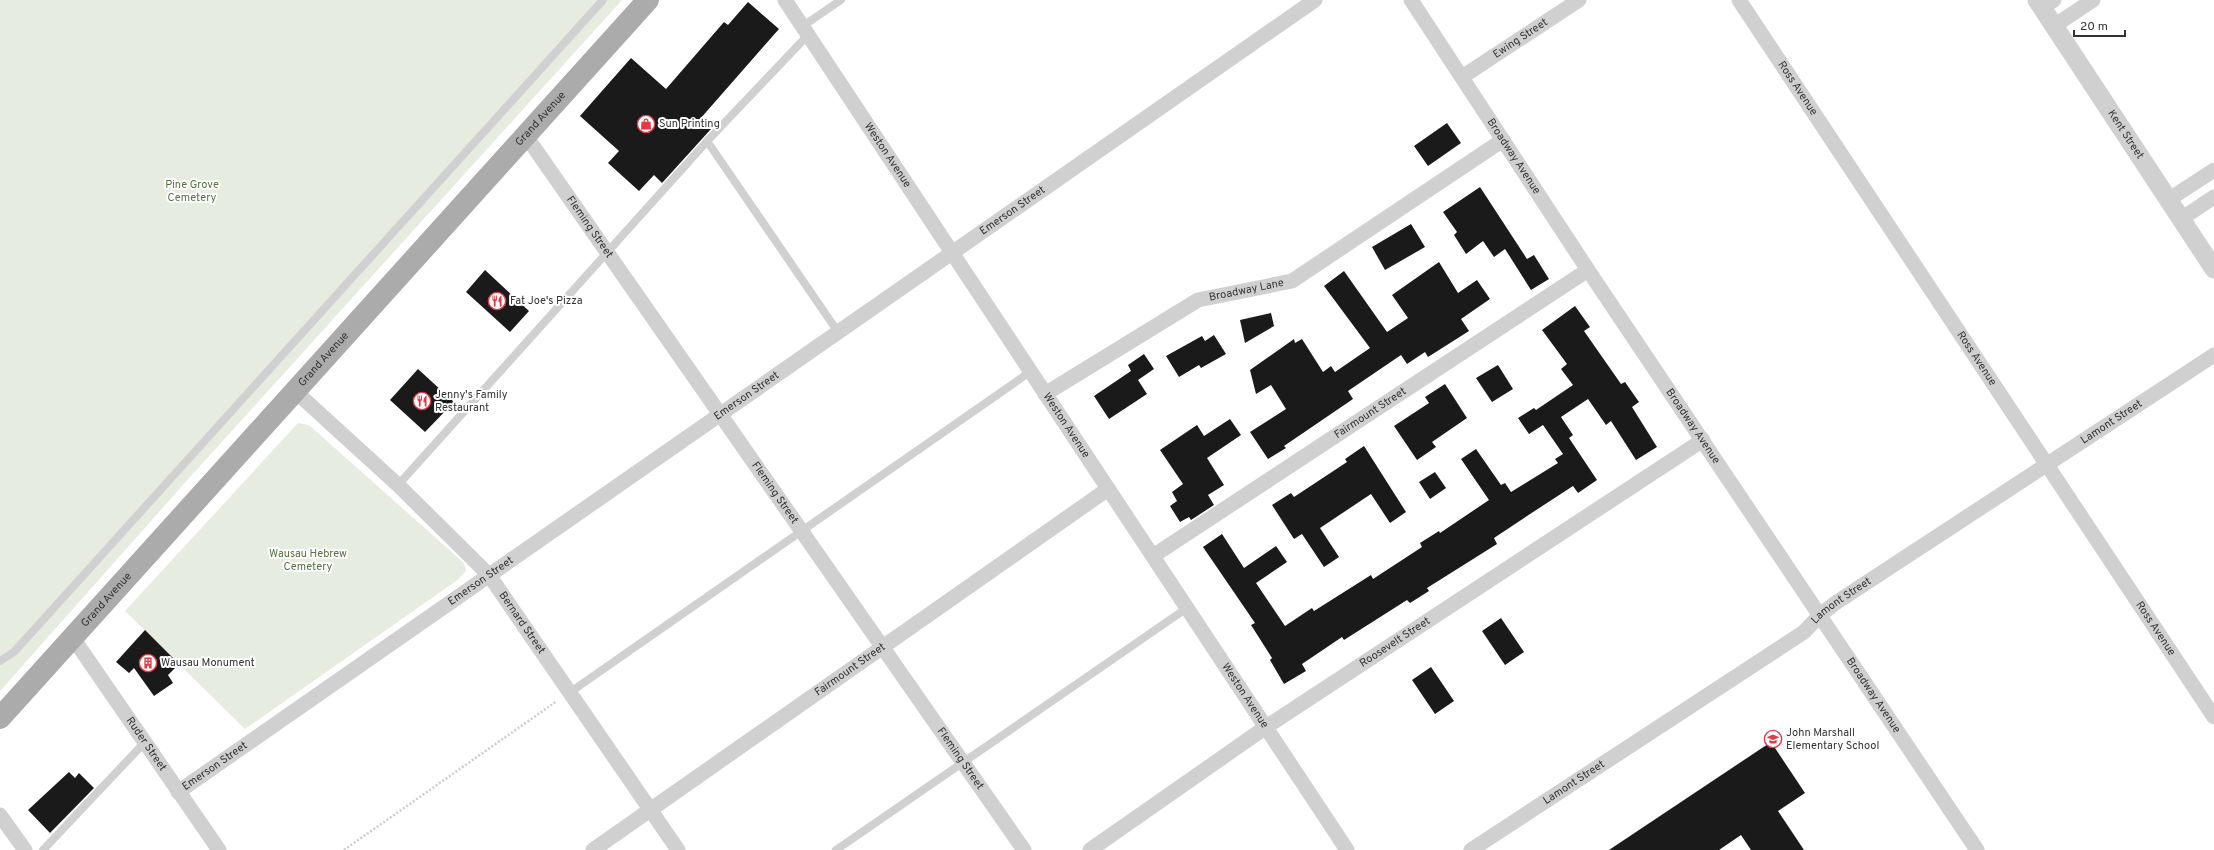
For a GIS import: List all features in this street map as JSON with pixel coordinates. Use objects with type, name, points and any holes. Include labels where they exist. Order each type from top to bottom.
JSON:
[{"type":"main road","name":"Grand Avenue","points":[[0,718],[74,638],[648,0]]},
{"type":"street","name":"Weston Avenue","points":[[786,0],[1030,372],[1266,727],[1343,848]]},
{"type":"street","name":"Emerson Street","points":[[178,792],[951,252],[1316,0]]},
{"type":"street","name":"Broadway Avenue","points":[[1411,0],[1588,270],[1977,850]]},
{"type":"street","name":"Ewing Street","points":[[1462,77],[1579,0]]},
{"type":"street","name":"Ross Avenue","points":[[1739,0],[2214,716]]},
{"type":"street","points":[[2054,26],[2093,0]]},
{"type":"street","name":"Kent Street","points":[[2044,3],[2054,26],[2214,269]]},
{"type":"street","name":"Fleming Street","points":[[526,136],[1024,850]]},
{"type":"street","name":"Broadway Lane","points":[[1045,394],[1198,300],[1292,281],[1503,140]]},
{"type":"street","points":[[2168,200],[2214,170]]},
{"type":"street","points":[[2181,219],[2214,197]]},
{"type":"street","name":"Fairmount Street","points":[[1153,556],[1588,270]]},
{"type":"street","name":"Lamont Street","points":[[1471,850],[1804,632],[1820,614],[2214,355]]},
{"type":"street","name":"Bernard Street","points":[[296,392],[398,485],[488,575],[678,850]]},
{"type":"street","name":"Roosevelt Street","points":[[1090,850],[1266,727],[1703,440]]},
{"type":"street","name":"Fairmount Street","points":[[593,850],[1108,489]]},
{"type":"street","name":"Ruder Street","points":[[74,638],[219,850]]},
{"type":"street","points":[[0,815],[24,850]]},
{"type":"lane","points":[[0,661],[14,652],[603,0]]},
{"type":"lane","points":[[398,485],[806,31],[841,0]]},
{"type":"lane","points":[[707,141],[838,332]]},
{"type":"lane","points":[[569,693],[1030,372]]},
{"type":"lane","points":[[836,850],[1187,608]]},
{"type":"lane","points":[[43,850],[144,742]]},
{"type":"path","points":[[344,850],[569,693]]},
{"type":"green space","name":"Pine Grove Cemetery","points":[[0,0],[622,0],[191,476],[0,691]]},
{"type":"green space","name":"Wausau Hebrew Cemetery","points":[[298,423],[309,425],[464,563],[466,571],[456,581],[245,729],[125,611]]},
{"type":"building","name":"Sun Printing","points":[[748,2],[779,29],[700,119],[711,129],[662,183],[654,175],[639,191],[608,163],[619,151],[580,116],[631,58],[666,89],[724,22],[728,25]]},
{"type":"building","points":[[1447,123],[1461,143],[1428,166],[1414,146]]},
{"type":"building","points":[[1480,187],[1527,259],[1534,255],[1549,279],[1531,290],[1505,249],[1494,257],[1483,241],[1466,254],[1454,235],[1457,232],[1443,212]]},
{"type":"building","points":[[1411,224],[1425,247],[1385,270],[1372,247]]},
{"type":"building","points":[[1439,262],[1458,293],[1477,280],[1490,299],[1461,319],[1469,331],[1428,357],[1425,352],[1407,364],[1401,355],[1348,391],[1353,399],[1284,446],[1286,448],[1268,459],[1250,432],[1286,409],[1271,385],[1256,394],[1250,370],[1294,339],[1295,343],[1302,339],[1323,372],[1331,366],[1335,372],[1370,348],[1324,286],[1344,271],[1387,332],[1408,318],[1392,295]]},
{"type":"building","name":"Fat Joe's Pizza","points":[[485,270],[529,311],[510,332],[466,292]]},
{"type":"building","points":[[1575,306],[1590,327],[1584,331],[1621,384],[1625,382],[1639,402],[1632,407],[1657,447],[1636,460],[1611,421],[1606,425],[1588,399],[1561,417],[1573,435],[1569,438],[1597,480],[1578,493],[1573,486],[1494,538],[1497,544],[1427,588],[1429,591],[1410,603],[1407,600],[1344,640],[1342,637],[1302,664],[1306,671],[1284,684],[1270,660],[1272,658],[1251,625],[1255,623],[1203,547],[1222,534],[1244,568],[1276,546],[1287,562],[1256,583],[1285,626],[1312,608],[1314,611],[1371,575],[1373,579],[1422,547],[1420,543],[1439,531],[1440,533],[1489,500],[1461,459],[1476,449],[1501,485],[1505,483],[1511,492],[1558,463],[1555,459],[1563,454],[1543,425],[1529,434],[1518,418],[1534,408],[1536,410],[1573,385],[1561,369],[1567,364],[1542,330]]},
{"type":"building","points":[[1271,313],[1274,326],[1245,343],[1240,320]]},
{"type":"building","points":[[1214,335],[1226,354],[1201,368],[1199,365],[1179,377],[1166,356],[1202,336],[1205,341]]},
{"type":"building","points":[[1144,354],[1154,369],[1138,380],[1147,394],[1109,419],[1094,396],[1131,371],[1128,365]]},
{"type":"building","points":[[1498,365],[1513,389],[1492,402],[1476,378]]},
{"type":"building","name":"Jenny's Family Restaurant","points":[[418,369],[454,402],[425,432],[390,400]]},
{"type":"building","points":[[1445,384],[1467,418],[1432,442],[1436,447],[1417,460],[1394,426],[1429,403],[1425,397]]},
{"type":"building","points":[[1230,419],[1241,435],[1207,458],[1224,485],[1208,495],[1214,505],[1191,520],[1189,517],[1180,522],[1170,506],[1177,501],[1172,492],[1183,484],[1160,450],[1197,425],[1204,436]]},
{"type":"building","points":[[1364,446],[1406,512],[1390,523],[1371,494],[1320,528],[1339,557],[1324,567],[1302,534],[1294,539],[1272,505],[1291,493],[1294,497],[1347,462],[1345,459]]},
{"type":"building","points":[[1435,472],[1446,488],[1430,499],[1419,482]]},
{"type":"building","points":[[1501,618],[1524,652],[1505,665],[1482,631]]},
{"type":"building","name":"Wausau Monument","points":[[145,630],[179,664],[168,675],[173,683],[154,696],[134,668],[129,673],[116,662]]},
{"type":"building","points":[[1431,667],[1454,701],[1435,714],[1412,680]]},
{"type":"building","points":[[1771,742],[1805,793],[1778,811],[1804,850],[1751,850],[1741,835],[1719,850],[1609,850]]},
{"type":"building","points":[[69,772],[75,778],[79,773],[94,788],[50,833],[28,810]]},
{"type":"place","name":"Sun Printing","points":[[646,124]]},
{"type":"place","name":"Fat Joe's Pizza","points":[[497,301]]},
{"type":"place","name":"Jenny's Family Restaurant","points":[[422,401]]},
{"type":"place","name":"Wausau Monument","points":[[148,663]]},
{"type":"place","name":"John Marshall Elementary School","points":[[1773,739]]}]
